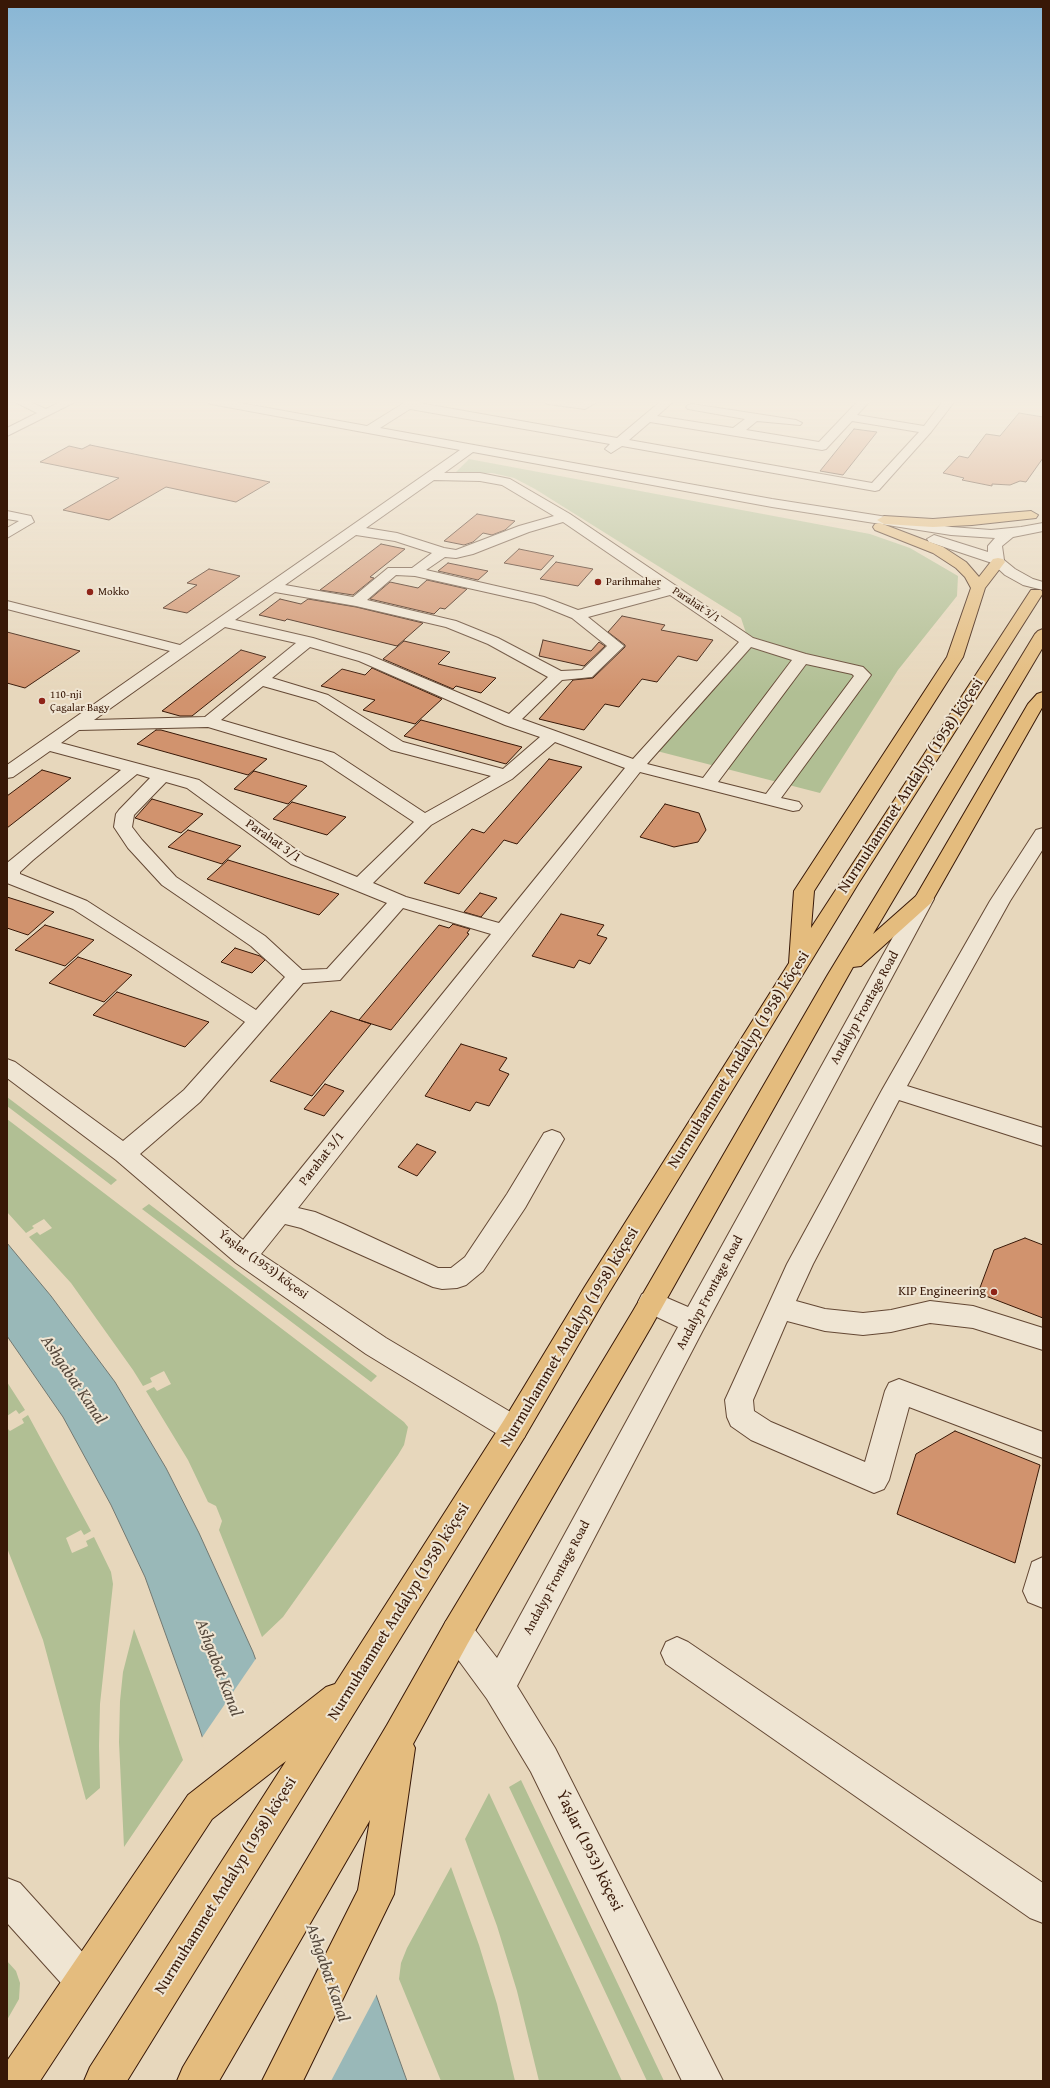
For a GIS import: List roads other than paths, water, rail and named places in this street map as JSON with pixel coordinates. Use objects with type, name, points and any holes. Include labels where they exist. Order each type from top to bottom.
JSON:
[{"type":"main road","points":[[1020,531],[1031,514],[1043,504]]},
{"type":"main road","points":[[882,524],[949,522],[1031,514]]},
{"type":"main road","points":[[882,524],[944,554],[961,565],[971,575],[978,588]]},
{"type":"main road","points":[[798,965],[804,891],[955,657],[978,588],[998,561]]},
{"type":"main road","name":"Nurmuhammet Andalyp (1958) köçesi","points":[[104,2081],[224,1888],[352,1689],[514,1429],[593,1296],[848,884],[1040,590]]},
{"type":"main road","points":[[197,2081],[399,1737],[457,1632],[651,1302],[837,976],[1043,634]]},
{"type":"main road","points":[[837,976],[924,899],[1036,704],[1043,697]]},
{"type":"main road","points":[[17,2081],[83,1980],[200,1807],[352,1689]]},
{"type":"main road","points":[[282,2081],[376,1894],[399,1737]]},
{"type":"street","points":[[7,773],[399,498]]},
{"type":"street","name":"Parahat 3/1","points":[[245,1256],[636,766],[748,641],[565,517],[534,498]]},
{"type":"street","points":[[747,498],[882,524],[951,531],[991,534],[1043,527]]},
{"type":"street","points":[[7,515],[26,519],[27,522],[7,534]]},
{"type":"street","points":[[353,530],[396,537],[442,552],[456,554],[565,517]]},
{"type":"street","points":[[882,524],[956,545],[998,561]]},
{"type":"street","points":[[1020,531],[1000,540],[995,546],[994,554],[998,561],[1010,572],[1040,590]]},
{"type":"street","points":[[415,572],[442,552]]},
{"type":"street","points":[[272,587],[356,602],[451,624],[493,641],[558,676],[586,674],[616,646],[577,615],[539,600],[415,572],[393,572],[356,602]]},
{"type":"street","points":[[577,615],[672,590]]},
{"type":"street","points":[[7,605],[183,650]]},
{"type":"street","points":[[222,622],[308,641],[364,658],[551,737],[636,766],[793,806]]},
{"type":"street","points":[[209,722],[308,641]]},
{"type":"street","points":[[748,641],[802,658],[856,670],[863,675],[770,800]]},
{"type":"street","points":[[707,785],[802,658]]},
{"type":"street","points":[[511,721],[558,676]]},
{"type":"street","points":[[260,680],[322,698],[398,746],[506,775]]},
{"type":"street","points":[[76,725],[209,722],[328,757],[425,821]]},
{"type":"street","points":[[360,885],[425,821],[506,775],[551,737]]},
{"type":"street","name":"Parahat 3/1","points":[[48,745],[193,784],[298,860],[399,901],[503,931]]},
{"type":"street","points":[[134,768],[10,870],[10,877],[80,906],[141,943],[258,1021]]},
{"type":"street","points":[[162,776],[125,814],[123,827],[135,844],[169,881],[258,941],[297,978]]},
{"type":"street","points":[[1043,834],[1000,901],[893,1090],[800,1264],[742,1390],[739,1400],[741,1417],[761,1431],[874,1480],[899,1391],[1043,1446]]},
{"type":"street","name":"Andalyp Frontage Road","points":[[499,1687],[694,1322],[924,899]]},
{"type":"street","points":[[124,1154],[192,1096],[297,978],[333,975],[399,901]]},
{"type":"street","name":"Ýaşlar (1953) köçesi","points":[[7,1067],[124,1154],[245,1256],[376,1346],[514,1429]]},
{"type":"street","points":[[893,1090],[1043,1137]]},
{"type":"street","points":[[279,1213],[306,1219],[433,1277],[442,1279],[457,1278],[478,1257],[516,1201],[552,1139]]},
{"type":"street","points":[[651,1302],[694,1322]]},
{"type":"street","points":[[781,1308],[825,1320],[863,1324],[891,1321],[930,1312],[973,1317],[1043,1339]]},
{"type":"street","points":[[1043,1572],[1039,1591],[1043,1593]]},
{"type":"street","name":"Ýaşlar (1953) köçesi","points":[[457,1632],[499,1687],[543,1760],[703,2081]]},
{"type":"street","points":[[677,1653],[1043,1905]]},
{"type":"street","points":[[7,1896],[83,1980]]},
{"type":"water","name":"Ashgabat Kanal","points":[[7,1243],[51,1296],[115,1382],[166,1468],[199,1533],[253,1652],[407,2081],[315,2081],[199,1727],[145,1577],[111,1505],[63,1417],[7,1336]]},
{"type":"place","name":"Parihmaher","points":[[598,582]]},
{"type":"place","name":"Mokko","points":[[90,592]]},
{"type":"place","name":"110-nji Çagalar Bagy","points":[[42,701]]},
{"type":"place","name":"KIP Engineering","points":[[994,1292]]}]
